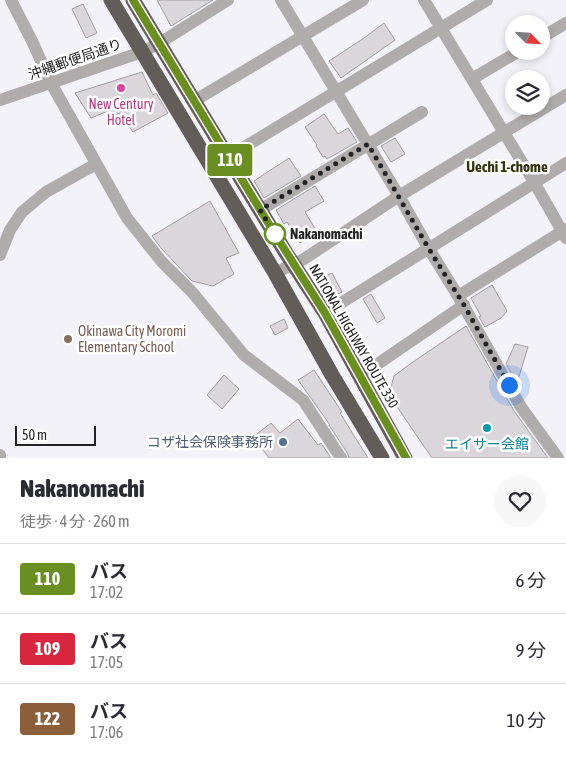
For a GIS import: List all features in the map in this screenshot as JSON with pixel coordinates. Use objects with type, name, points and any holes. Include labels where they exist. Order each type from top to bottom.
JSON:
[{"type":"highway","points":[[111,0],[275,272],[332,375],[382,458]]},
{"type":"highway","name":"NATIONAL HIGHWAY ROUTE 330","points":[[133,0],[158,44],[325,313],[406,458]]},
{"type":"street","points":[[11,0],[51,83],[127,218],[162,262],[192,292],[244,355],[303,400],[340,458]]},
{"type":"street","name":"沖縄郵便局通り","points":[[2,96],[51,83],[142,52],[228,0]]},
{"type":"street","points":[[281,0],[461,301],[521,407],[558,458]]},
{"type":"street","points":[[194,101],[363,0]]},
{"type":"street","points":[[360,376],[461,301],[565,233],[424,0]]},
{"type":"street","points":[[228,157],[487,0]]},
{"type":"street","points":[[550,33],[566,23]]},
{"type":"street","points":[[472,80],[505,60]]},
{"type":"street","points":[[275,272],[304,259],[399,196],[566,95]]},
{"type":"street","points":[[260,210],[422,112]]},
{"type":"street","points":[[325,313],[566,163]]},
{"type":"street","points":[[0,255],[10,230],[22,212],[46,192],[96,164]]},
{"type":"building","points":[[157,0],[213,0],[171,26]]},
{"type":"building","points":[[83,4],[97,33],[86,38],[72,9]]},
{"type":"building","points":[[384,23],[395,40],[341,78],[329,61]]},
{"type":"building","points":[[142,72],[153,95],[156,93],[168,113],[133,132],[119,113],[113,117],[108,111],[91,118],[75,93]]},
{"type":"building","points":[[324,114],[338,134],[348,128],[357,142],[327,159],[325,156],[323,157],[305,127]]},
{"type":"building","points":[[395,138],[405,154],[391,162],[381,146]]},
{"type":"building","points":[[289,158],[301,176],[264,198],[254,181]]},
{"type":"building","points":[[315,186],[324,201],[305,212],[317,232],[300,243],[287,222],[284,224],[276,210]]},
{"type":"building","points":[[210,201],[239,253],[226,258],[234,274],[213,286],[192,281],[152,236]]},
{"type":"building","points":[[332,273],[342,292],[330,298],[320,279]]},
{"type":"building","points":[[492,285],[507,311],[501,318],[485,327],[471,298]]},
{"type":"building","points":[[371,294],[385,318],[377,323],[363,299]]},
{"type":"building","points":[[284,319],[288,328],[275,335],[270,326]]},
{"type":"building","points":[[466,326],[514,411],[548,458],[432,458],[389,395],[394,376]]},
{"type":"building","points":[[515,344],[528,347],[517,383],[506,364]]},
{"type":"building","points":[[314,370],[342,412],[340,413],[368,458],[349,458],[330,425],[298,380]]},
{"type":"building","points":[[224,375],[239,389],[222,409],[207,395]]},
{"type":"building","points":[[298,419],[318,445],[321,443],[331,458],[269,458],[253,437],[271,423],[280,433]]},
{"type":"bus line","name":"110","points":[[133,0],[158,44],[325,313],[406,458]]},
{"type":"place","name":"New Century Hotel","points":[[121,88]]},
{"type":"place","name":"Nakanomachi","points":[[275,234]]},
{"type":"place","name":"Okinawa City Moromi Elementary School","points":[[68,339]]},
{"type":"place","name":"エイサー会館","points":[[487,428]]},
{"type":"place","name":"コザ社会保険事務所","points":[[283,442]]},
{"type":"district","name":"Uechi 1-chome","points":[[507,166]]},
{"type":"route","points":[[275,234],[260,210],[368,144],[464,305],[509,385]]}]
